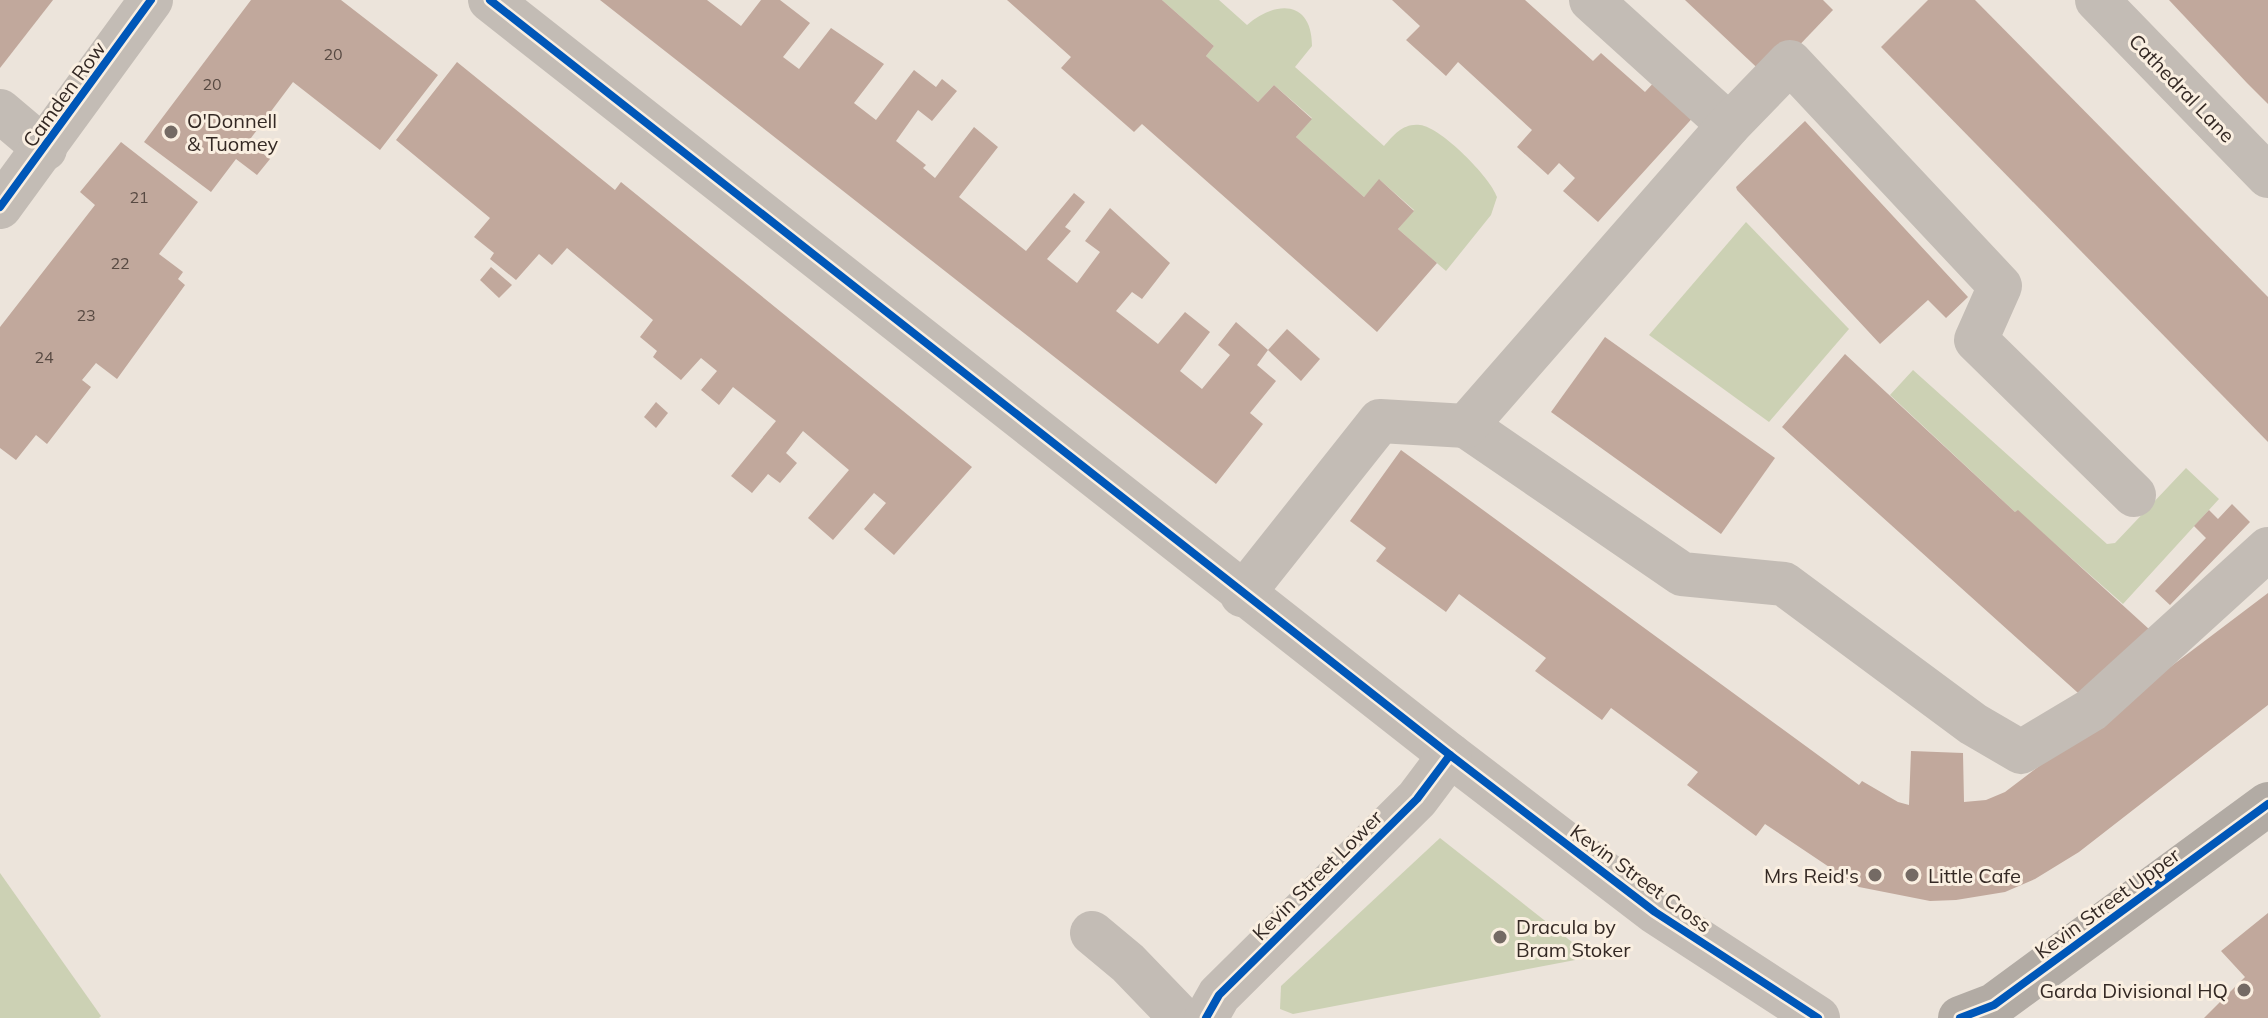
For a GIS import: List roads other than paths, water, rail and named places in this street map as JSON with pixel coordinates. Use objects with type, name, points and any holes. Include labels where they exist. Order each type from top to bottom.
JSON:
[{"type":"main road","name":"Kevin Street Upper","points":[[1960,1018],[1994,1005],[2268,804]]},
{"type":"street","name":"Camden Row","points":[[0,207],[151,0]]},
{"type":"street","name":"Kevin Street Cross","points":[[490,0],[1242,595],[1450,755],[1655,912],[1818,1018]]},
{"type":"street","points":[[1591,0],[1729,125]]},
{"type":"street","name":"Cathedral Lane","points":[[2097,0],[2268,176]]},
{"type":"street","points":[[1466,426],[1729,125],[1790,62],[2000,286],[1976,340],[2134,495]]},
{"type":"street","points":[[0,111],[45,149]]},
{"type":"street","points":[[1242,595],[1380,421],[1466,426],[1682,574],[1784,584],[1973,724],[2021,752],[2091,710],[2268,549]]},
{"type":"street","name":"Kevin Street Lower","points":[[1206,1018],[1219,995],[1417,799],[1450,755]]},
{"type":"street","points":[[1092,933],[1128,963],[1181,1018]]},
{"type":"place","name":"O'Donnell & Tuomey","points":[[171,132]]},
{"type":"place","name":"Mrs Reid's","points":[[1875,875]]},
{"type":"place","name":"Little Cafe","points":[[1912,875]]},
{"type":"place","name":"Dracula by Bram Stoker","points":[[1500,937]]},
{"type":"place","name":"Garda Divisional HQ","points":[[2244,990]]}]
